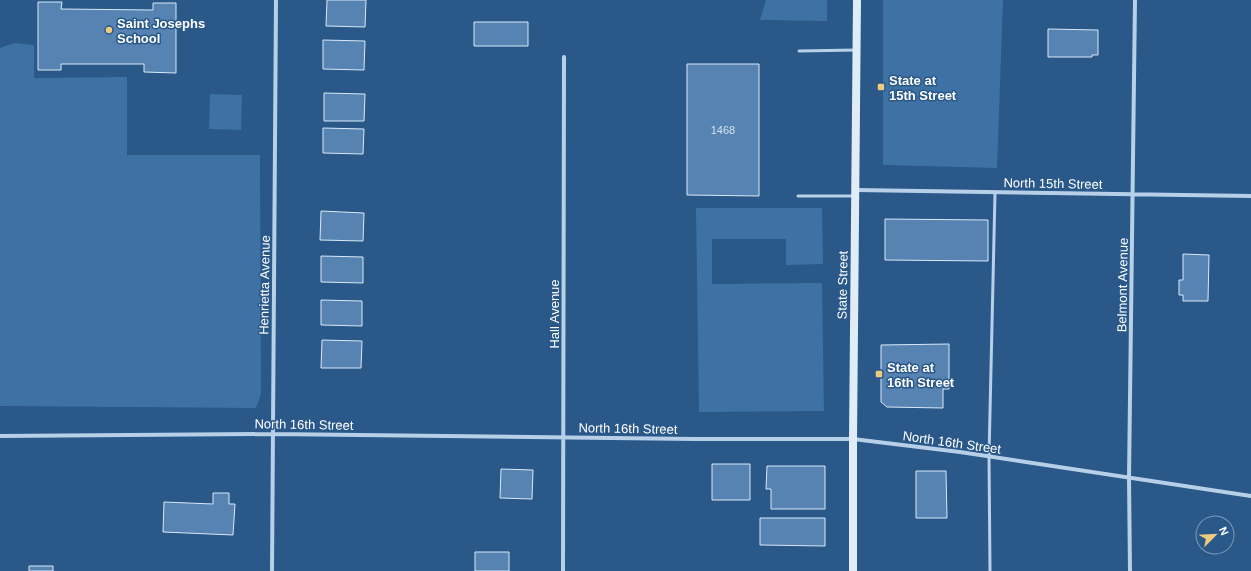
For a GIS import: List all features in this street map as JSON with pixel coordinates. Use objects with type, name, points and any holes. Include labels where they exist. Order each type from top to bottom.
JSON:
[{"type":"main road","name":"State Street","points":[[853,571],[857,0]]},
{"type":"street","name":"Henrietta Avenue","points":[[272,571],[276,0]]},
{"type":"street","name":"Belmont Avenue","points":[[1130,571],[1129,478],[1135,0]]},
{"type":"street","name":"Hall Avenue","points":[[563,571],[564,56]]},
{"type":"street","name":"North 15th Street","points":[[855,193],[995,192],[1251,196]]},
{"type":"street","name":"North 16th Street","points":[[0,436],[273,434],[564,438],[853,439],[989,456],[1251,496]]},
{"type":"lane","points":[[798,51],[856,50]]},
{"type":"lane","points":[[990,571],[989,456],[995,192]]},
{"type":"lane","points":[[798,196],[855,193]]},
{"type":"shaded area","points":[[766,0],[827,0],[827,21],[760,20]]},
{"type":"shaded area","points":[[883,0],[1003,0],[997,168],[883,165]]},
{"type":"shaded area","points":[[14,43],[34,45],[34,78],[127,77],[127,155],[260,155],[261,394],[256,408],[0,406],[0,48]]},
{"type":"shaded area","points":[[210,94],[242,95],[241,130],[209,129]]},
{"type":"shaded area","points":[[696,208],[822,208],[823,264],[786,265],[786,239],[712,239],[712,284],[822,283],[824,411],[699,412]]},
{"type":"building","points":[[327,0],[366,0],[365,27],[326,26]]},
{"type":"building","points":[[38,2],[62,2],[61,9],[153,10],[153,3],[176,3],[176,73],[144,72],[144,64],[61,64],[61,70],[38,70]]},
{"type":"building","points":[[474,22],[528,22],[528,46],[474,46]]},
{"type":"building","points":[[1048,29],[1098,30],[1098,55],[1092,55],[1092,57],[1048,57]]},
{"type":"building","points":[[323,40],[365,41],[364,70],[323,69]]},
{"type":"building","points":[[687,64],[759,64],[759,196],[687,195]]},
{"type":"building","points":[[324,93],[365,94],[364,121],[324,121]]},
{"type":"building","points":[[323,128],[364,129],[363,154],[323,153]]},
{"type":"building","points":[[321,211],[364,213],[363,241],[320,240]]},
{"type":"building","points":[[885,219],[988,220],[988,261],[885,260]]},
{"type":"building","points":[[1183,254],[1209,255],[1208,301],[1183,301],[1183,295],[1179,295],[1179,280],[1183,280]]},
{"type":"building","points":[[321,256],[363,257],[363,283],[321,282]]},
{"type":"building","points":[[321,300],[362,301],[362,326],[321,325]]},
{"type":"building","points":[[322,340],[362,341],[361,368],[321,368]]},
{"type":"building","points":[[949,344],[949,389],[943,389],[943,408],[887,407],[881,402],[881,345]]},
{"type":"building","points":[[712,464],[750,464],[750,500],[712,500]]},
{"type":"building","points":[[767,466],[825,466],[825,509],[771,509],[771,489],[766,489]]},
{"type":"building","points":[[501,469],[533,470],[532,499],[500,498]]},
{"type":"building","points":[[916,471],[946,471],[947,518],[916,518]]},
{"type":"building","points":[[213,493],[229,493],[229,504],[235,504],[233,535],[163,532],[164,502],[213,504]]},
{"type":"building","points":[[760,518],[825,518],[825,546],[760,545]]},
{"type":"building","points":[[475,552],[509,552],[509,571],[475,571]]},
{"type":"building","points":[[29,566],[53,566],[53,571],[29,571]]},
{"type":"place","name":"Saint Josephs School","points":[[109,30]]},
{"type":"place","name":"State at 15th Street","points":[[881,87]]},
{"type":"place","name":"State at 16th Street","points":[[879,374]]}]
